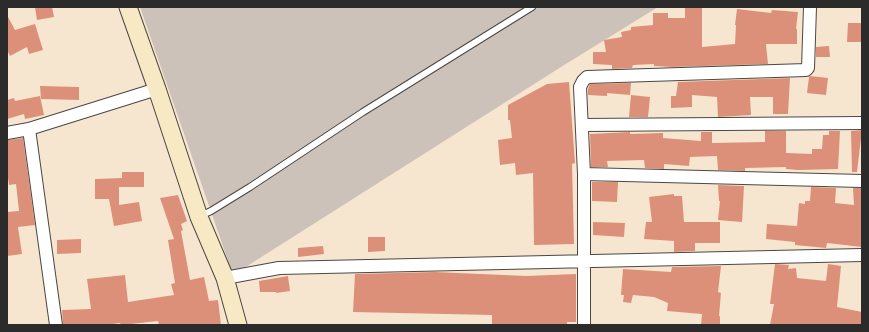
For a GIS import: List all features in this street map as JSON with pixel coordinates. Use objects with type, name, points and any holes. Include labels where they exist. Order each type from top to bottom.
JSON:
[{"type":"street","points":[[128,7],[157,89],[199,217],[225,278],[238,325]]},
{"type":"street","points":[[584,325],[584,174],[580,87],[583,82],[587,77],[806,70],[808,68],[810,7]]},
{"type":"street","points":[[7,133],[29,128],[157,89]]},
{"type":"street","points":[[582,125],[862,123]]},
{"type":"street","points":[[29,128],[56,325]]},
{"type":"street","points":[[584,174],[862,181]]},
{"type":"street","points":[[225,278],[279,268],[862,256]]},
{"type":"lane","points":[[199,217],[211,211],[363,112],[532,7]]},
{"type":"shaded area","points":[[140,7],[658,7],[233,275]]},
{"type":"building","points":[[35,7],[52,7],[54,17],[37,20]]},
{"type":"building","points":[[685,7],[702,7],[702,47],[735,44],[737,9],[771,13],[772,10],[798,12],[796,29],[797,44],[766,44],[768,64],[672,67],[654,66],[654,64],[633,65],[632,68],[612,69],[612,65],[593,64],[593,52],[606,52],[604,40],[622,37],[621,32],[631,30],[631,27],[653,25],[653,13],[668,13],[668,18],[685,18]]},
{"type":"building","points":[[7,15],[15,30],[35,24],[43,50],[29,54],[27,47],[10,56],[7,50]]},
{"type":"building","points":[[848,23],[862,23],[862,42],[847,42]]},
{"type":"building","points":[[829,46],[830,57],[816,57],[816,47]]},
{"type":"building","points":[[810,76],[828,78],[826,95],[807,93]]},
{"type":"building","points":[[790,78],[788,114],[773,114],[773,97],[750,97],[751,115],[718,117],[717,97],[692,95],[692,107],[671,108],[671,96],[676,96],[678,82]]},
{"type":"building","points":[[569,82],[575,163],[572,164],[574,244],[534,245],[533,173],[516,175],[515,163],[500,165],[498,140],[512,138],[510,120],[508,120],[508,105],[547,84]]},
{"type":"building","points":[[631,83],[630,95],[607,93],[607,96],[588,95],[590,84]]},
{"type":"building","points":[[40,86],[79,87],[79,100],[41,99]]},
{"type":"building","points":[[631,95],[650,97],[648,117],[629,117]]},
{"type":"building","points":[[40,96],[44,115],[25,119],[24,114],[7,119],[7,100],[14,98],[15,101]]},
{"type":"building","points":[[862,130],[857,172],[852,172],[851,131]]},
{"type":"building","points":[[765,131],[786,131],[786,153],[812,154],[812,149],[822,149],[823,135],[829,135],[829,131],[840,131],[838,169],[798,170],[786,169],[786,167],[745,168],[745,171],[718,170],[717,156],[690,157],[689,166],[664,164],[664,169],[645,168],[644,160],[607,161],[608,167],[591,167],[590,134],[630,132],[630,134],[663,133],[663,138],[701,141],[701,132],[712,132],[712,143],[765,142]]},
{"type":"building","points":[[23,138],[35,225],[18,227],[22,254],[7,256],[7,212],[19,211],[16,184],[9,185],[7,170],[7,140]]},
{"type":"building","points":[[122,172],[144,172],[144,187],[119,187],[119,205],[139,202],[142,221],[114,226],[109,199],[95,199],[95,179],[122,178]]},
{"type":"building","points":[[592,182],[618,182],[617,202],[592,201]]},
{"type":"building","points":[[718,185],[744,186],[742,222],[718,220],[720,201]]},
{"type":"building","points":[[811,187],[836,188],[835,203],[854,205],[853,188],[862,188],[862,247],[827,243],[826,248],[795,245],[795,242],[766,239],[767,224],[797,226],[799,203],[805,204],[805,201],[810,201]]},
{"type":"building","points":[[674,194],[674,196],[682,196],[684,222],[720,222],[720,243],[695,243],[695,251],[674,252],[674,241],[644,239],[646,222],[652,222],[649,197]]},
{"type":"building","points":[[178,195],[187,221],[181,224],[183,230],[181,231],[190,280],[204,277],[209,301],[218,300],[221,325],[159,325],[158,321],[122,325],[120,323],[105,325],[63,325],[62,310],[91,309],[87,279],[125,275],[128,302],[174,295],[171,284],[175,283],[168,240],[174,239],[160,198]]},
{"type":"building","points":[[593,222],[625,223],[624,237],[593,235]]},
{"type":"building","points":[[368,237],[385,237],[385,251],[368,252]]},
{"type":"building","points":[[81,239],[81,253],[57,254],[57,240]]},
{"type":"building","points":[[323,246],[324,254],[298,257],[298,248]]},
{"type":"building","points":[[775,264],[789,265],[788,269],[796,268],[797,278],[826,281],[828,264],[841,266],[837,307],[862,312],[862,325],[770,325],[774,304],[770,304]]},
{"type":"building","points":[[721,266],[718,292],[721,293],[719,316],[720,325],[701,325],[702,314],[667,311],[668,303],[654,297],[633,295],[631,303],[623,302],[624,295],[621,295],[623,269],[671,272],[672,267]]},
{"type":"building","points":[[435,272],[526,276],[576,274],[576,322],[567,322],[567,325],[492,325],[492,315],[353,312],[355,274]]},
{"type":"building","points":[[288,276],[290,291],[276,293],[260,292],[259,281]]}]
